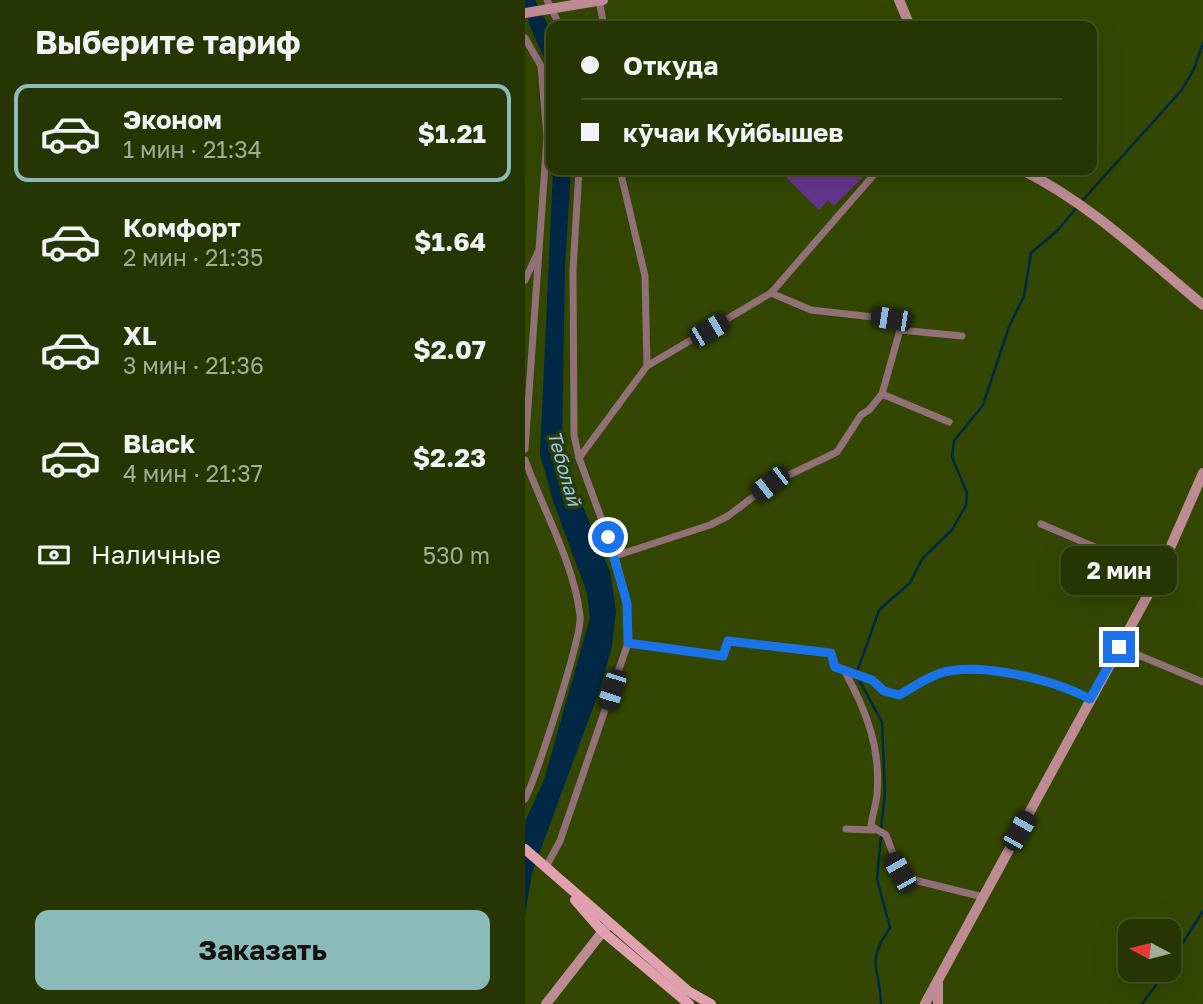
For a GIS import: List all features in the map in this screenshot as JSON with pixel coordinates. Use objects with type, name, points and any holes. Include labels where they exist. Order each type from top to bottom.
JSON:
[{"type":"main road","points":[[525,13],[549,4],[600,0]]},
{"type":"main road","points":[[899,0],[908,21]]},
{"type":"main road","points":[[1030,175],[1078,204],[1203,305]]},
{"type":"main road","points":[[925,1004],[1158,574],[1203,473]]},
{"type":"main road","points":[[525,849],[689,1004]]},
{"type":"main road","points":[[546,1004],[606,927]]},
{"type":"main road","points":[[606,927],[688,991],[711,1004]]},
{"type":"main road","points":[[938,981],[938,1004]]},
{"type":"street","points":[[600,0],[603,21]]},
{"type":"street","points":[[549,4],[558,21]]},
{"type":"street","points":[[525,38],[541,65],[546,125]]},
{"type":"street","points":[[525,449],[546,155]]},
{"type":"street","points":[[546,867],[560,841],[628,643],[627,603],[615,556],[579,458],[574,435],[573,283],[579,175]]},
{"type":"street","points":[[621,175],[645,276],[647,366]]},
{"type":"street","points":[[579,458],[647,366],[771,293],[874,175]]},
{"type":"street","points":[[525,280],[541,246]]},
{"type":"street","points":[[771,293],[811,310],[891,319],[900,330],[962,335]]},
{"type":"street","points":[[525,328],[534,330]]},
{"type":"street","points":[[615,556],[710,525],[728,516],[770,484],[821,462],[837,452],[860,415],[869,410],[882,394],[900,330]]},
{"type":"street","points":[[882,394],[949,422]]},
{"type":"street","points":[[525,460],[563,552],[581,619],[549,733],[525,799]]},
{"type":"street","points":[[1041,524],[1158,574]]},
{"type":"street","points":[[628,643],[723,656],[728,641],[831,653],[835,667],[872,680],[884,691],[899,695],[938,674],[962,670],[1016,674],[1067,687],[1090,699]]},
{"type":"street","points":[[1119,647],[1203,682]]},
{"type":"street","points":[[848,671],[869,719],[875,743],[878,774],[871,827],[874,830]]},
{"type":"street","points":[[846,830],[874,830],[886,835],[900,872],[918,881],[983,897]]},
{"type":"shaded area","points":[[865,175],[834,206],[828,200],[819,210],[786,177]]},
{"type":"water","points":[[525,0],[535,0],[546,21],[546,63],[531,29]]},
{"type":"water","name":"Теболай","points":[[553,175],[571,175],[565,266],[562,446],[571,478],[610,572],[616,611],[612,646],[601,686],[532,873],[525,916],[525,822],[544,780],[590,618],[587,593],[553,501],[540,454]]},
{"type":"waterway","points":[[1081,202],[1181,91],[1194,69],[1203,43]]},
{"type":"waterway","points":[[857,672],[879,610],[910,583],[922,559],[952,530],[966,505],[967,493],[952,457],[954,441],[983,405],[1009,327],[1024,296],[1031,253],[1058,230],[1077,207]]},
{"type":"waterway","points":[[858,678],[882,722],[885,793],[881,828]]},
{"type":"waterway","points":[[881,837],[877,879],[890,928],[882,940],[876,958],[881,1004]]},
{"type":"waterway","points":[[1181,946],[1203,911]]},
{"type":"waterway","points":[[1142,1004],[1158,982]]},
{"type":"route","points":[[608,537],[627,603],[628,643],[723,656],[728,641],[831,653],[835,667],[872,680],[884,691],[899,695],[938,674],[962,670],[1016,674],[1048,681],[1090,699],[1119,647]]}]
